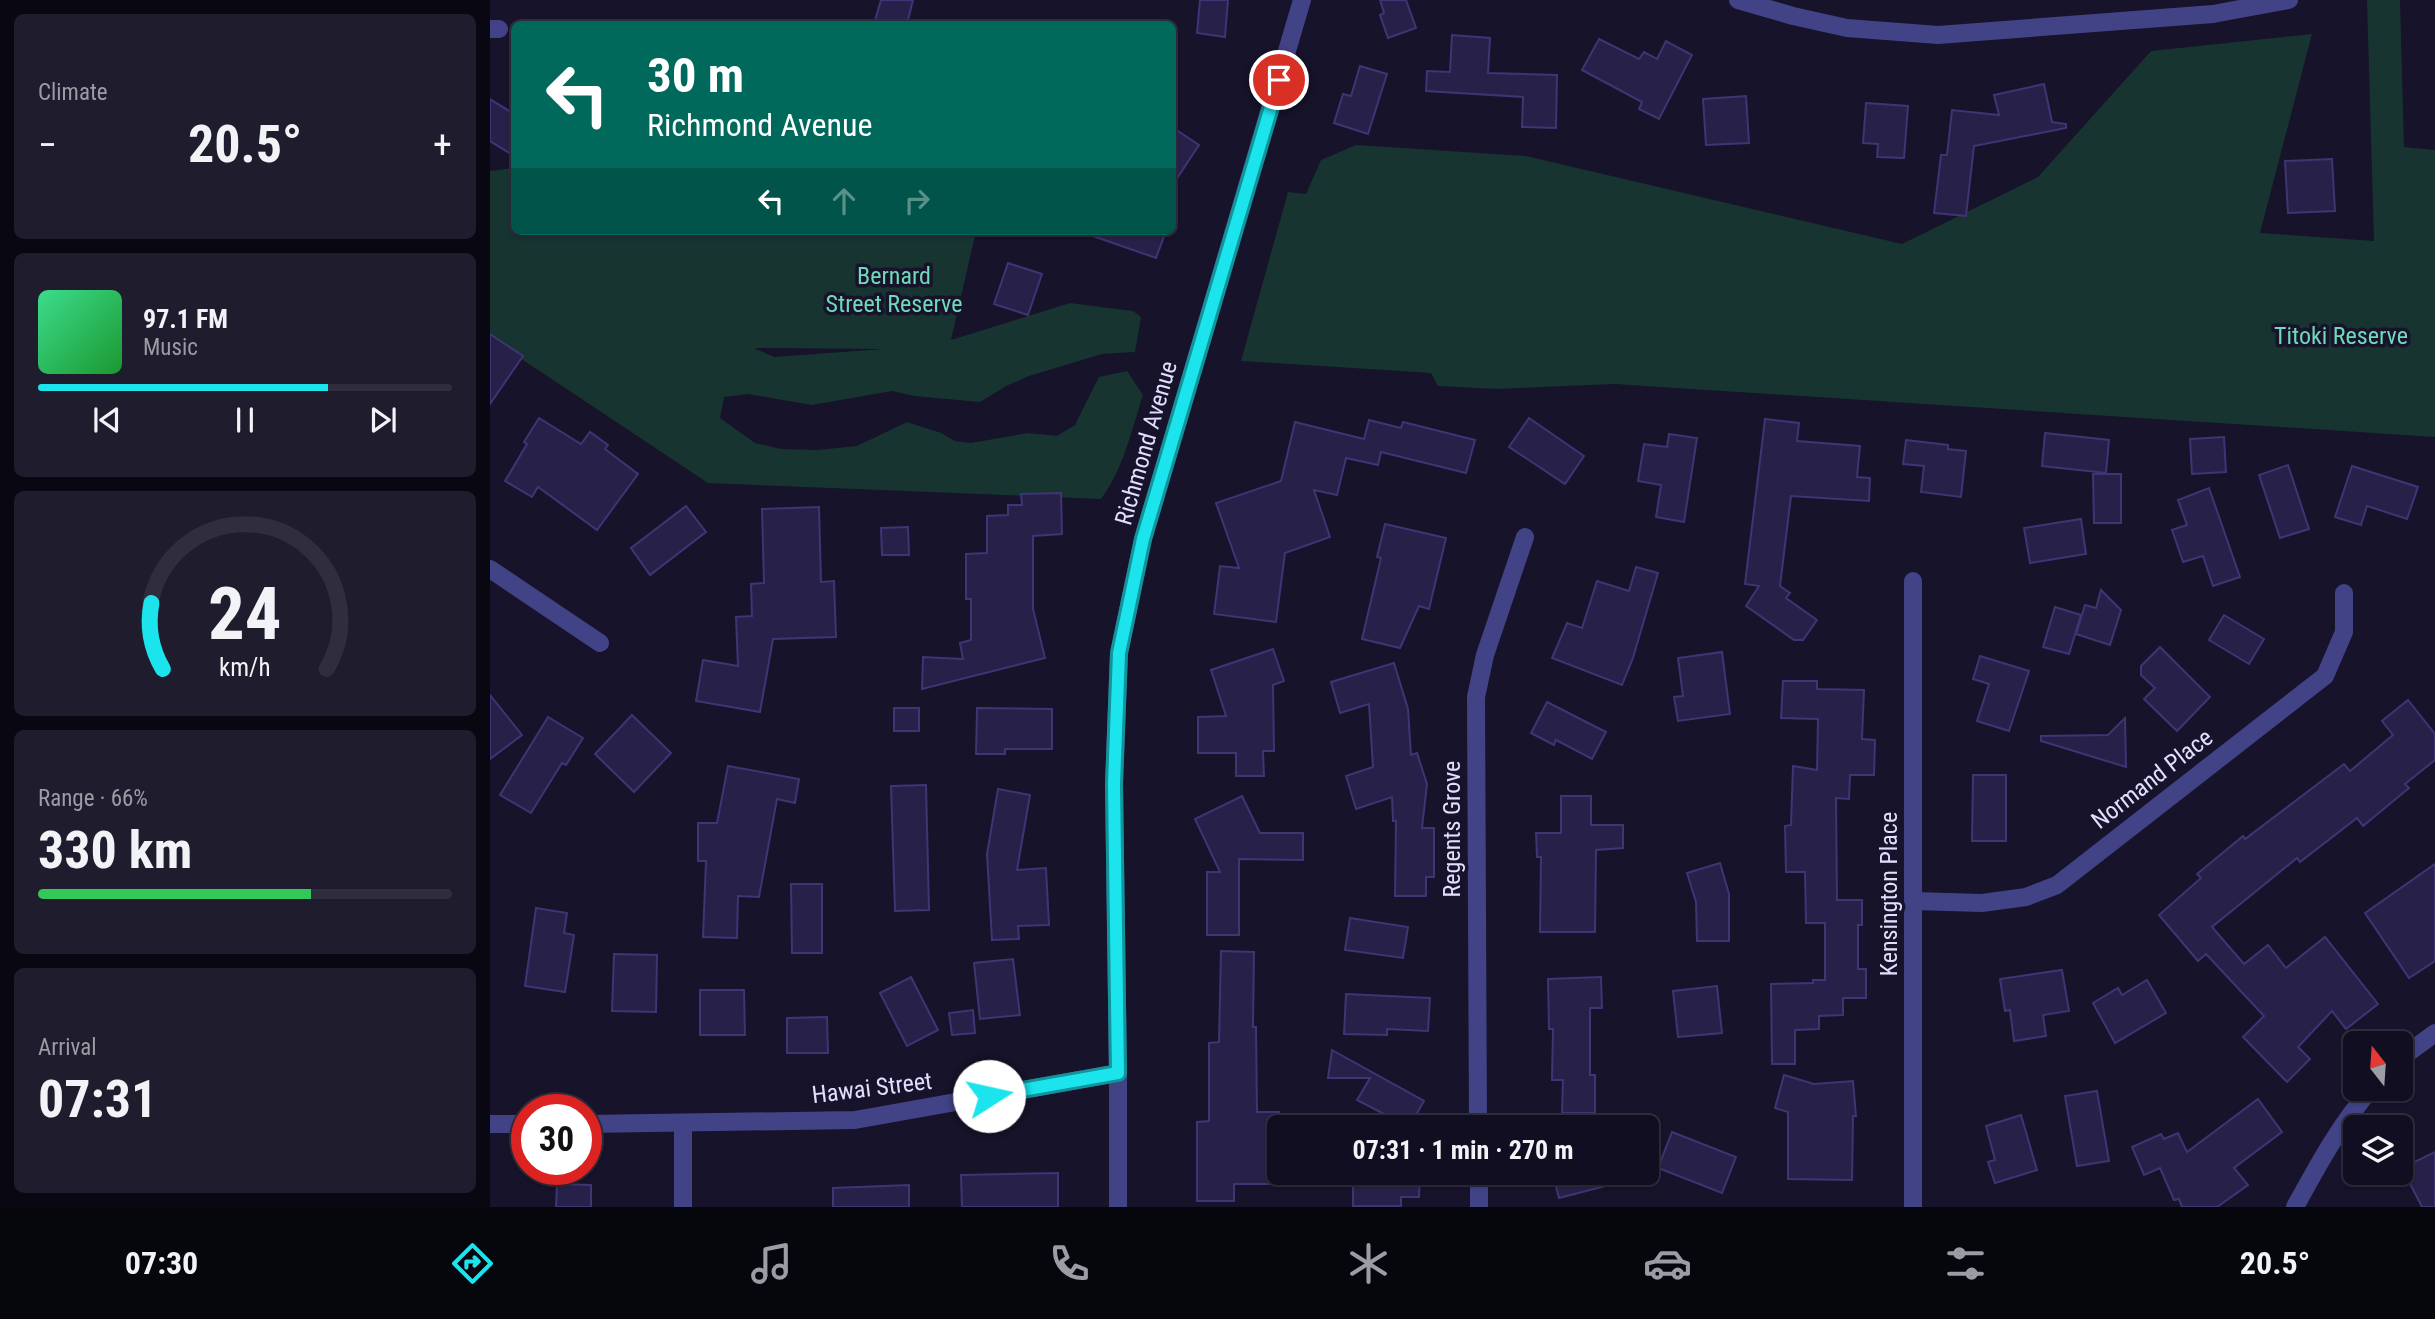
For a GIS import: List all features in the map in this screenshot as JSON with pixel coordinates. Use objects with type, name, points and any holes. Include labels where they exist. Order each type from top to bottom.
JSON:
[{"type":"street","name":"Richmond Avenue","points":[[1118,1207],[1114,784],[1119,653],[1143,539],[1302,0]]},
{"type":"street","points":[[1738,0],[1847,28],[1938,35],[2213,14],[2289,0]]},
{"type":"street","name":"Regents Grove","points":[[1478,1115],[1476,697],[1485,655],[1525,537]]},
{"type":"street","points":[[490,569],[600,643]]},
{"type":"street","name":"Kensington Place","points":[[1913,581],[1913,1207]]},
{"type":"street","name":"Normand Place","points":[[1914,901],[1982,903],[2026,897],[2057,884],[2325,676],[2344,632],[2344,593]]},
{"type":"street","points":[[2413,1049],[2435,1033]]},
{"type":"street","name":"Hawai Street","points":[[602,1124],[855,1119],[1118,1073]]},
{"type":"street","points":[[2295,1207],[2331,1142],[2361,1101]]},
{"type":"street","points":[[683,1123],[683,1207]]},
{"type":"street","points":[[490,1124],[511,1124]]},
{"type":"street","points":[[1479,1185],[1479,1207]]},
{"type":"green space","name":"Titoki Reserve","points":[[2367,0],[2400,0],[2404,147],[2435,150],[2435,437],[1615,384],[1496,389],[1438,386],[1431,373],[1241,361],[1288,192],[1306,194],[1321,160],[1356,145],[1526,156],[1902,244],[2038,177],[2151,51],[2312,34],[2260,233],[2374,241]]},
{"type":"green space","name":"Bernard Street Reserve","points":[[511,168],[511,235],[975,235],[951,340],[1070,303],[1133,311],[1141,317],[1135,352],[1102,354],[1029,376],[980,402],[914,396],[892,391],[812,405],[748,394],[724,397],[720,418],[755,443],[781,449],[817,450],[857,446],[907,422],[941,433],[955,441],[971,443],[1028,433],[1057,436],[1075,425],[1099,377],[1127,371],[1143,395],[1126,449],[1109,488],[1101,499],[708,483],[490,338],[490,171]],"holes":[[[754,348],[884,349],[774,357]]]},
{"type":"building","points":[[881,0],[913,0],[908,21],[875,21]]},
{"type":"building","points":[[1200,0],[1228,0],[1225,37],[1197,33]]},
{"type":"building","points":[[1380,0],[1406,0],[1416,28],[1388,38],[1380,15],[1384,13]]},
{"type":"building","points":[[1452,35],[1490,38],[1488,73],[1557,75],[1556,128],[1522,127],[1523,97],[1426,91],[1427,71],[1450,72]]},
{"type":"building","points":[[1599,39],[1639,59],[1644,52],[1657,59],[1666,41],[1692,55],[1659,119],[1639,109],[1642,102],[1582,70]]},
{"type":"building","points":[[1360,66],[1387,74],[1368,134],[1334,123],[1343,94],[1351,96]]},
{"type":"building","points":[[2044,84],[2052,122],[2066,124],[2066,128],[1974,146],[1966,216],[1934,213],[1941,155],[1947,155],[1952,110],[1999,115],[1994,95]]},
{"type":"building","points":[[1746,96],[1749,143],[1706,145],[1703,99]]},
{"type":"building","points":[[490,99],[511,112],[511,154],[490,141]]},
{"type":"building","points":[[1866,103],[1908,106],[1904,158],[1877,157],[1878,144],[1863,143]]},
{"type":"building","points":[[1176,130],[1199,145],[1176,180]]},
{"type":"building","points":[[2332,159],[2335,211],[2288,213],[2285,161]]},
{"type":"building","points":[[1090,235],[1165,235],[1156,258]]},
{"type":"building","points":[[1008,263],[1042,274],[1028,315],[994,304]]},
{"type":"building","points":[[490,334],[523,356],[490,404]]},
{"type":"building","points":[[539,418],[581,444],[590,432],[608,445],[605,449],[638,474],[597,530],[538,487],[532,497],[505,481]]},
{"type":"building","points":[[1529,418],[1584,456],[1565,484],[1509,447]]},
{"type":"building","points":[[1765,419],[1799,423],[1797,441],[1860,446],[1857,477],[1870,478],[1869,501],[1791,496],[1780,586],[1790,593],[1786,598],[1817,620],[1803,640],[1794,640],[1746,606],[1759,586],[1745,584]]},
{"type":"building","points":[[1369,420],[1401,428],[1403,422],[1475,440],[1466,473],[1381,452],[1378,465],[1346,458],[1337,495],[1314,490],[1330,537],[1285,553],[1276,622],[1214,614],[1220,566],[1239,568],[1216,503],[1281,481],[1295,422],[1364,439]]},
{"type":"building","points":[[2045,433],[2109,440],[2106,473],[2042,466]]},
{"type":"building","points":[[1669,434],[1697,438],[1684,522],[1656,517],[1661,485],[1638,481],[1644,444],[1667,447]]},
{"type":"building","points":[[2224,437],[2226,472],[2192,474],[2190,439]]},
{"type":"building","points":[[1906,440],[1948,445],[1948,449],[1966,451],[1961,497],[1921,492],[1924,466],[1903,464]]},
{"type":"building","points":[[2288,465],[2309,529],[2280,538],[2259,475]]},
{"type":"building","points":[[2352,466],[2418,487],[2407,519],[2367,506],[2361,525],[2335,517]]},
{"type":"building","points":[[2093,474],[2121,474],[2121,523],[2094,523]]},
{"type":"building","points":[[2209,488],[2240,577],[2213,586],[2203,556],[2183,562],[2172,530],[2187,525],[2178,500]]},
{"type":"building","points":[[1061,493],[1062,534],[1033,536],[1033,609],[1045,658],[922,689],[923,657],[963,659],[960,643],[971,640],[971,599],[966,599],[966,554],[987,553],[987,516],[1008,515],[1008,505],[1022,505],[1021,494]]},
{"type":"building","points":[[686,506],[706,532],[650,575],[631,548]]},
{"type":"building","points":[[819,507],[821,582],[834,581],[836,637],[773,639],[760,712],[696,701],[703,660],[738,666],[736,617],[752,616],[751,584],[764,583],[762,509]]},
{"type":"building","points":[[2081,519],[2086,554],[2030,563],[2024,528]]},
{"type":"building","points":[[1385,524],[1446,538],[1429,609],[1419,606],[1400,648],[1362,639],[1381,558],[1377,557]]},
{"type":"building","points":[[908,527],[909,555],[882,555],[881,528]]},
{"type":"building","points":[[1636,567],[1658,573],[1633,658],[1622,685],[1552,658],[1567,623],[1582,628],[1597,581],[1629,591]]},
{"type":"building","points":[[2101,590],[2121,610],[2110,645],[2076,634],[2085,605],[2096,608]]},
{"type":"building","points":[[2055,607],[2081,615],[2069,654],[2043,647]]},
{"type":"building","points":[[2224,615],[2264,639],[2249,664],[2209,640]]},
{"type":"building","points":[[2160,647],[2210,697],[2177,731],[2144,699],[2155,688],[2141,675],[2141,666]]},
{"type":"building","points":[[1273,649],[1284,681],[1273,685],[1274,751],[1263,751],[1264,776],[1236,776],[1236,753],[1198,753],[1198,717],[1226,716],[1211,670]]},
{"type":"building","points":[[1722,652],[1730,714],[1678,721],[1674,697],[1683,696],[1678,658]]},
{"type":"building","points":[[1980,656],[2029,671],[2009,731],[1977,721],[1989,684],[1973,679]]},
{"type":"building","points":[[1394,663],[1408,709],[1411,755],[1417,753],[1427,784],[1422,828],[1434,828],[1434,877],[1426,877],[1426,896],[1395,896],[1396,821],[1393,821],[1392,797],[1356,809],[1346,776],[1373,767],[1369,704],[1340,713],[1331,682]]},
{"type":"building","points":[[1783,681],[1817,681],[1817,689],[1864,690],[1862,739],[1875,740],[1874,775],[1850,775],[1849,799],[1836,798],[1837,900],[1862,900],[1862,925],[1858,925],[1858,969],[1866,969],[1866,998],[1843,998],[1843,1015],[1819,1016],[1819,1029],[1795,1030],[1795,1064],[1772,1064],[1771,984],[1813,983],[1813,980],[1825,980],[1825,923],[1806,923],[1805,872],[1786,872],[1785,826],[1791,825],[1793,766],[1817,770],[1818,719],[1781,718]]},
{"type":"building","points":[[490,695],[522,735],[490,759]]},
{"type":"building","points":[[2408,700],[2435,734],[2435,760],[2405,784],[2409,788],[2363,826],[2357,818],[2300,862],[2297,858],[2212,927],[2244,964],[2268,945],[2286,968],[2325,937],[2378,1004],[2346,1029],[2332,1011],[2298,1047],[2310,1059],[2287,1082],[2243,1037],[2264,1016],[2206,954],[2198,961],[2159,915],[2201,878],[2197,874],[2243,836],[2245,839],[2344,764],[2350,771],[2393,735],[2382,721]]},
{"type":"building","points":[[1547,702],[1606,732],[1592,759],[1556,740],[1554,745],[1531,733]]},
{"type":"building","points":[[894,708],[919,708],[919,731],[894,731]]},
{"type":"building","points":[[977,708],[1052,709],[1052,749],[1005,749],[1005,754],[976,754]]},
{"type":"building","points":[[632,715],[671,753],[634,792],[595,754]]},
{"type":"building","points":[[548,717],[583,738],[566,765],[562,763],[531,813],[500,795]]},
{"type":"building","points":[[2125,718],[2126,767],[2041,741],[2041,736],[2108,735]]},
{"type":"building","points":[[728,766],[799,779],[795,803],[777,799],[759,897],[738,896],[737,938],[703,937],[706,861],[698,861],[698,823],[717,823]]},
{"type":"building","points":[[1973,775],[2006,775],[2006,841],[1972,841]]},
{"type":"building","points":[[926,785],[929,910],[895,911],[891,786]]},
{"type":"building","points":[[998,789],[1030,795],[1017,870],[1046,868],[1049,925],[1018,926],[1019,939],[992,940],[987,854]]},
{"type":"building","points":[[1242,796],[1260,833],[1303,833],[1303,860],[1239,859],[1239,935],[1207,935],[1207,872],[1220,872],[1195,819]]},
{"type":"building","points":[[1561,796],[1591,796],[1591,825],[1623,825],[1623,848],[1596,850],[1595,932],[1540,932],[1541,857],[1537,857],[1536,833],[1561,833]]},
{"type":"building","points":[[1720,863],[1729,894],[1729,941],[1697,941],[1696,902],[1687,873]]},
{"type":"building","points":[[2435,864],[2435,961],[2409,978],[2365,913]]},
{"type":"building","points":[[791,884],[822,884],[822,953],[792,953]]},
{"type":"building","points":[[536,908],[567,913],[564,933],[574,935],[565,992],[525,986]]},
{"type":"building","points":[[1350,918],[1408,927],[1403,958],[1345,950]]},
{"type":"building","points":[[1221,951],[1254,952],[1253,1027],[1256,1027],[1257,1112],[1279,1112],[1279,1115],[1267,1115],[1267,1184],[1234,1184],[1234,1201],[1197,1201],[1197,1122],[1209,1121],[1209,1043],[1219,1042]]},
{"type":"building","points":[[614,954],[657,955],[656,1012],[612,1011]]},
{"type":"building","points":[[1013,959],[1020,1015],[980,1019],[974,963]]},
{"type":"building","points":[[2062,970],[2069,1011],[2043,1015],[2046,1036],[2014,1041],[2010,1010],[2005,1011],[2000,979]]},
{"type":"building","points":[[911,977],[938,1030],[907,1046],[880,993]]},
{"type":"building","points":[[1601,977],[1602,1008],[1590,1008],[1590,1075],[1595,1075],[1595,1113],[1562,1113],[1563,1080],[1552,1080],[1553,1029],[1549,1029],[1548,979]]},
{"type":"building","points":[[2147,980],[2166,1013],[2115,1043],[2093,1003],[2118,988],[2122,995]]},
{"type":"building","points":[[1717,986],[1722,1033],[1678,1037],[1673,991]]},
{"type":"building","points":[[700,990],[744,990],[745,1035],[700,1035]]},
{"type":"building","points":[[1346,994],[1430,998],[1428,1031],[1387,1029],[1387,1035],[1344,1034]]},
{"type":"building","points":[[973,1010],[975,1033],[952,1035],[949,1013]]},
{"type":"building","points":[[827,1017],[828,1053],[787,1053],[787,1018]]},
{"type":"building","points":[[1332,1050],[1424,1101],[1416,1115],[1386,1115],[1357,1100],[1370,1078],[1328,1078]]},
{"type":"building","points":[[1784,1075],[1814,1084],[1853,1081],[1856,1116],[1853,1116],[1852,1180],[1788,1179],[1788,1112],[1775,1108]]},
{"type":"building","points":[[2097,1091],[2109,1161],[2077,1166],[2065,1096]]},
{"type":"building","points":[[2258,1099],[2282,1132],[2234,1168],[2248,1185],[2217,1207],[2182,1207],[2179,1199],[2174,1200],[2160,1168],[2144,1175],[2132,1147],[2161,1134],[2164,1139],[2178,1133],[2187,1152]]},
{"type":"building","points":[[2021,1115],[2037,1170],[1995,1183],[1988,1162],[1995,1160],[1986,1126]]},
{"type":"building","points":[[1672,1132],[1736,1157],[1722,1193],[1659,1168]]},
{"type":"building","points":[[2435,1152],[2435,1207],[2422,1207],[2411,1185],[2413,1185],[2413,1163]]},
{"type":"building","points":[[1058,1173],[1058,1207],[962,1207],[961,1175]]},
{"type":"building","points":[[557,1185],[591,1185],[591,1207],[556,1207]]},
{"type":"building","points":[[909,1185],[909,1207],[833,1207],[833,1188]]},
{"type":"building","points":[[1353,1185],[1419,1185],[1419,1197],[1401,1197],[1401,1206],[1353,1206]]},
{"type":"building","points":[[1556,1185],[1609,1185],[1559,1198]]},
{"type":"route","points":[[989,1096],[1118,1073],[1114,784],[1119,653],[1143,539],[1279,80]]}]
